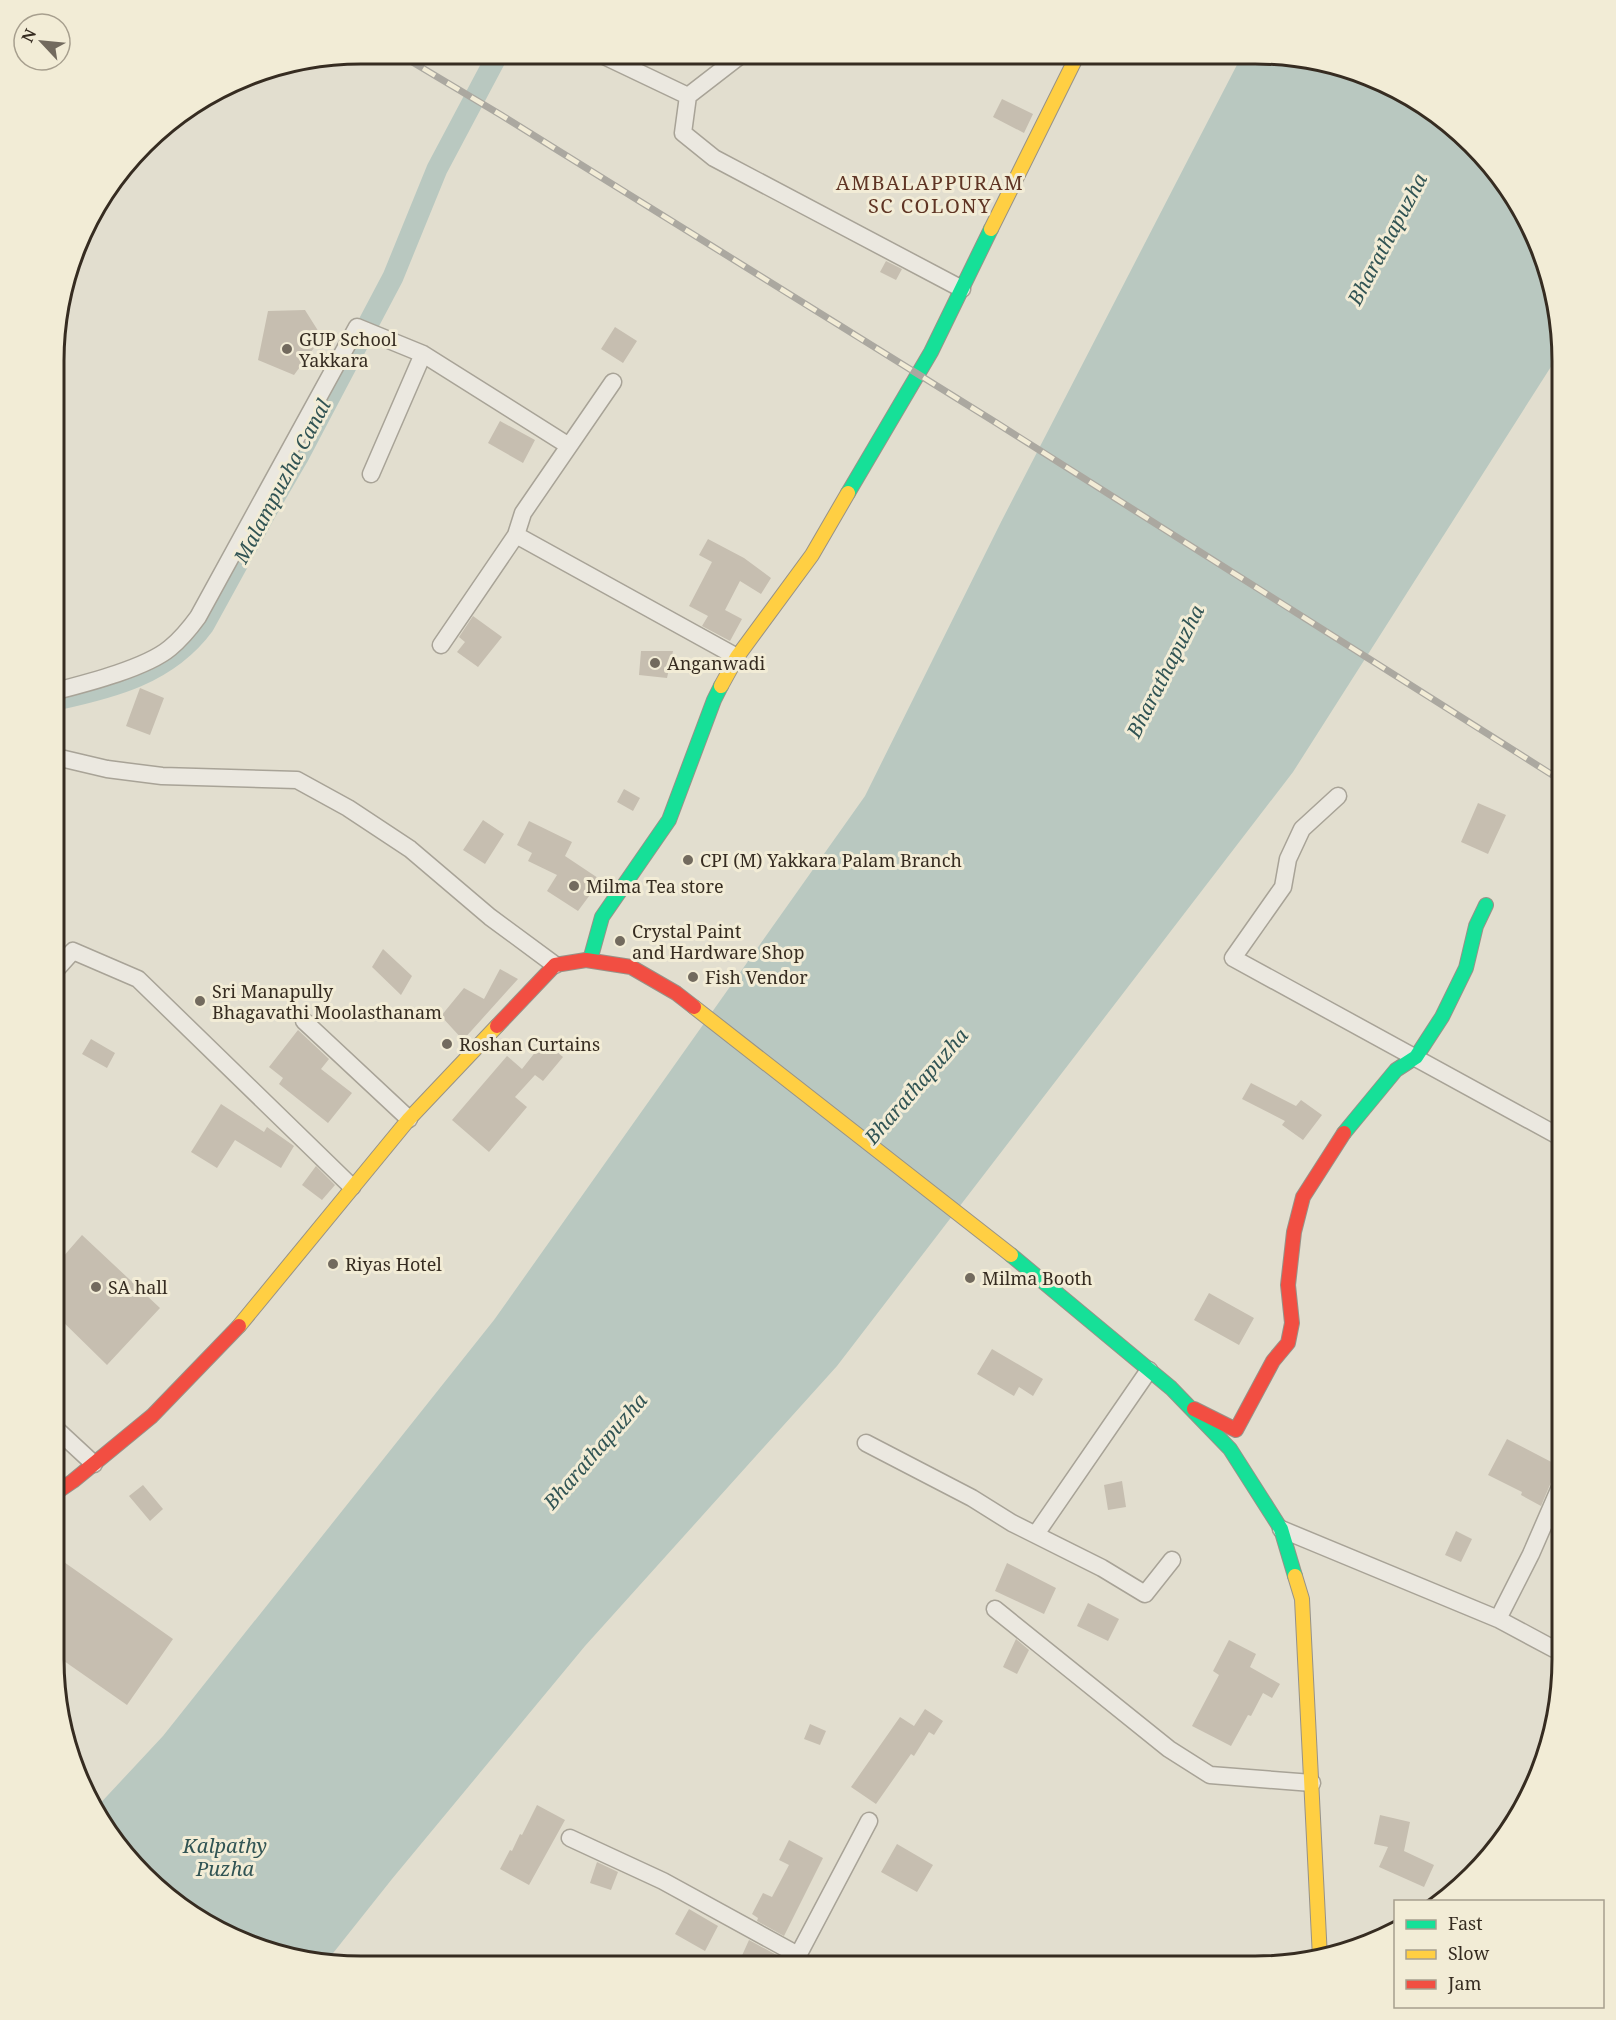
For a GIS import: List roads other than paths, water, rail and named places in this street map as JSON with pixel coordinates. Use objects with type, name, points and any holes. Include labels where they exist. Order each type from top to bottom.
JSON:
[{"type":"main road","points":[[590,960],[602,917],[669,820],[714,699],[737,657],[812,555],[931,352],[1073,64]]},
{"type":"main road","points":[[1185,1404],[1236,1430],[1273,1361],[1288,1343],[1292,1323],[1288,1285],[1294,1232],[1303,1197],[1347,1128],[1396,1070],[1416,1058],[1442,1017],[1466,968],[1476,926],[1486,905]]},
{"type":"main road","points":[[64,1486],[153,1416],[242,1324],[409,1119],[555,965],[590,960],[631,967],[676,993],[1047,1283],[1171,1388],[1230,1449],[1281,1528],[1302,1599],[1320,1948]]},
{"type":"street","points":[[621,64],[688,96]]},
{"type":"street","points":[[729,64],[688,96],[683,133],[714,158],[962,289]]},
{"type":"street","points":[[64,689],[151,660],[169,649],[198,617],[357,327],[423,354],[569,446]]},
{"type":"street","points":[[371,474],[423,354]]},
{"type":"street","points":[[441,645],[516,535],[523,513],[613,382]]},
{"type":"street","points":[[516,535],[737,657]]},
{"type":"street","points":[[64,759],[107,769],[162,776],[297,780],[348,808],[410,849],[489,917],[555,965]]},
{"type":"street","points":[[1338,796],[1302,829],[1288,859],[1283,887],[1233,958],[1552,1133]]},
{"type":"street","points":[[64,961],[73,951],[138,979],[352,1187]]},
{"type":"street","points":[[303,1022],[409,1119]]},
{"type":"street","points":[[1036,1534],[1149,1370]]},
{"type":"street","points":[[64,1436],[94,1464]]},
{"type":"street","points":[[866,1443],[951,1487],[1012,1523],[1102,1568],[1146,1594],[1172,1560]]},
{"type":"street","points":[[1498,1619],[1531,1554],[1552,1506]]},
{"type":"street","points":[[1281,1528],[1498,1619],[1552,1648]]},
{"type":"street","points":[[995,1609],[1169,1749],[1210,1775],[1312,1783]]},
{"type":"street","points":[[798,1956],[869,1821]]},
{"type":"street","points":[[570,1838],[663,1881],[789,1956]]},
{"type":"water","points":[[1237,64],[1274,65],[1312,70],[1350,80],[1403,104],[1450,138],[1478,166],[1512,213],[1536,266],[1546,304],[1552,365],[1293,772],[837,1366],[585,1646],[332,1954],[304,1950],[266,1940],[213,1916],[166,1882],[138,1854],[101,1802],[163,1736],[494,1320],[865,796],[1001,522]]},
{"type":"waterway","name":"Malampuzha Canal","points":[[64,698],[118,684],[156,667],[174,656],[204,625],[298,457],[393,277],[437,169],[493,64]]},
{"type":"railway","points":[[416,64],[995,422],[1552,775]]},
{"type":"place","name":"GUP School Yakkara","points":[[287,349]]},
{"type":"place","name":"Anganwadi","points":[[655,663]]},
{"type":"place","name":"CPI (M) Yakkara Palam Branch","points":[[688,860]]},
{"type":"place","name":"Milma Tea store","points":[[574,886]]},
{"type":"place","name":"Crystal Paint and Hardware Shop","points":[[620,941]]},
{"type":"place","name":"Fish Vendor","points":[[693,977]]},
{"type":"place","name":"Sri Manapully Bhagavathi Moolasthanam","points":[[200,1001]]},
{"type":"place","name":"Roshan Curtains","points":[[447,1044]]},
{"type":"place","name":"Riyas Hotel","points":[[333,1264]]},
{"type":"place","name":"Milma Booth","points":[[970,1278]]},
{"type":"place","name":"SA hall","points":[[96,1287]]},
{"type":"district","name":"AMBALAPPURAM SC COLONY","points":[[930,194]]},
{"type":"water label","name":"Bharathapuzha","points":[[1387,239]]},
{"type":"water label","name":"Bharathapuzha","points":[[1165,671]]},
{"type":"water label","name":"Bharathapuzha","points":[[916,1086]]},
{"type":"water label","name":"Bharathapuzha","points":[[595,1451]]},
{"type":"water label","name":"Kalpathy Puzha","points":[[225,1856]]}]
